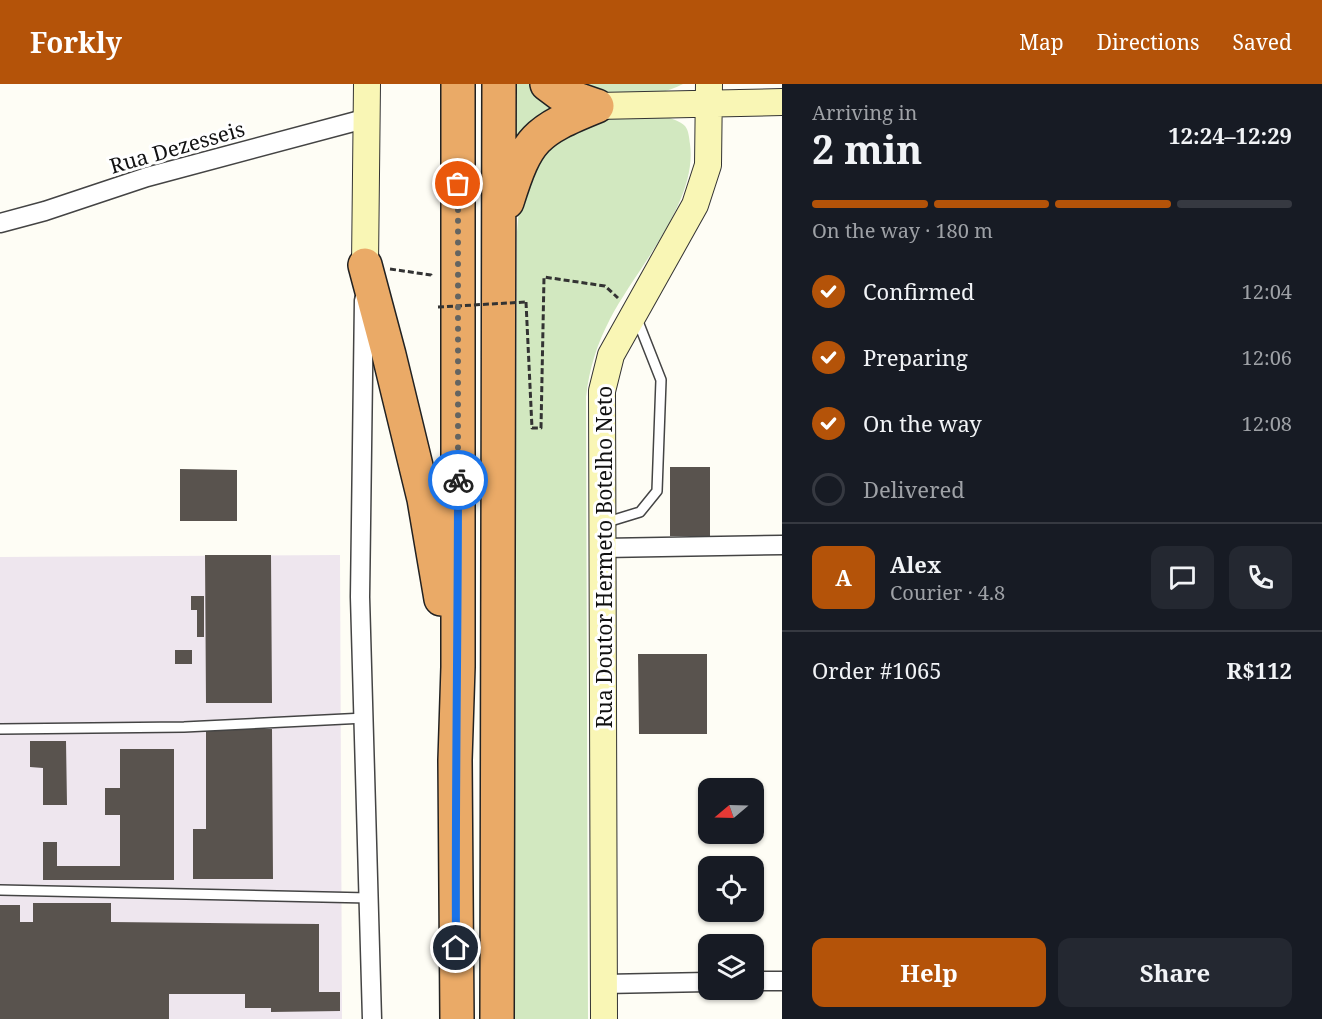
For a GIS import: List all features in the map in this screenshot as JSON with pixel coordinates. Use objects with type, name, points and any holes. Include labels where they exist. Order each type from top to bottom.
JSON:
[{"type":"highway","points":[[457,1019],[455,760],[458,667],[458,84]]},
{"type":"highway","points":[[497,1019],[499,84]]},
{"type":"highway","points":[[547,84],[559,93],[597,106]]},
{"type":"highway","points":[[499,227],[519,165],[537,137],[559,121],[597,106]]},
{"type":"highway","points":[[365,265],[424,499],[439,579],[455,760]]},
{"type":"street","points":[[368,84],[360,597],[372,1019]]},
{"type":"street","points":[[597,106],[709,94],[782,102]]},
{"type":"street","name":"Rua Doutor Hermeto Botelho Neto","points":[[604,1019],[602,391],[611,355],[695,205],[708,165],[709,94]]},
{"type":"street","name":"Rua Dezesseis","points":[[0,223],[45,211],[147,177],[368,118]]},
{"type":"street","points":[[603,536],[782,545]]},
{"type":"street","points":[[604,984],[698,981]]},
{"type":"street","points":[[764,981],[782,981]]},
{"type":"lane","points":[[603,536],[640,512],[657,491],[661,380],[635,314]]},
{"type":"lane","points":[[1,729],[184,727],[365,718]]},
{"type":"lane","points":[[0,890],[369,898]]},
{"type":"path","points":[[365,265],[431,275],[432,287]]},
{"type":"path","points":[[438,318],[438,307],[526,302],[532,428],[541,429],[544,278],[605,286],[635,314]]},
{"type":"shaded area","points":[[340,555],[342,1019],[0,1019],[0,557]]},
{"type":"green space","points":[[505,84],[535,84],[568,103],[514,155]]},
{"type":"green space","points":[[560,84],[683,84],[654,94],[638,95],[606,93]]},
{"type":"green space","points":[[665,116],[683,124],[688,132],[690,166],[685,189],[663,234],[605,328],[591,367],[586,397],[588,1019],[515,1019],[512,559],[516,449],[517,232],[524,171],[579,119]]},
{"type":"building","points":[[670,467],[710,467],[710,536],[670,536]]},
{"type":"building","points":[[180,469],[237,470],[237,521],[180,521]]},
{"type":"building","points":[[205,555],[271,555],[272,703],[206,703]]},
{"type":"building","points":[[191,596],[204,596],[204,637],[197,637],[197,610],[191,610]]},
{"type":"building","points":[[175,650],[192,650],[192,664],[175,664]]},
{"type":"building","points":[[638,654],[707,654],[707,734],[639,734]]},
{"type":"building","points":[[206,729],[272,729],[273,879],[193,879],[193,829],[206,829]]},
{"type":"building","points":[[30,741],[66,741],[67,805],[43,805],[43,768],[30,767]]},
{"type":"building","points":[[120,749],[174,749],[174,880],[43,880],[43,842],[57,842],[57,866],[120,866],[120,815],[105,815],[105,788],[120,788]]},
{"type":"building","points":[[33,903],[111,903],[111,922],[319,924],[319,992],[340,992],[340,1011],[271,1012],[271,1008],[245,1008],[245,994],[169,994],[169,1019],[0,1019],[0,905],[20,905],[20,922],[33,922]]},
{"type":"way so far","points":[[458,184],[458,480]]},
{"type":"route","points":[[456,948],[455,760],[458,667],[458,480]]}]
